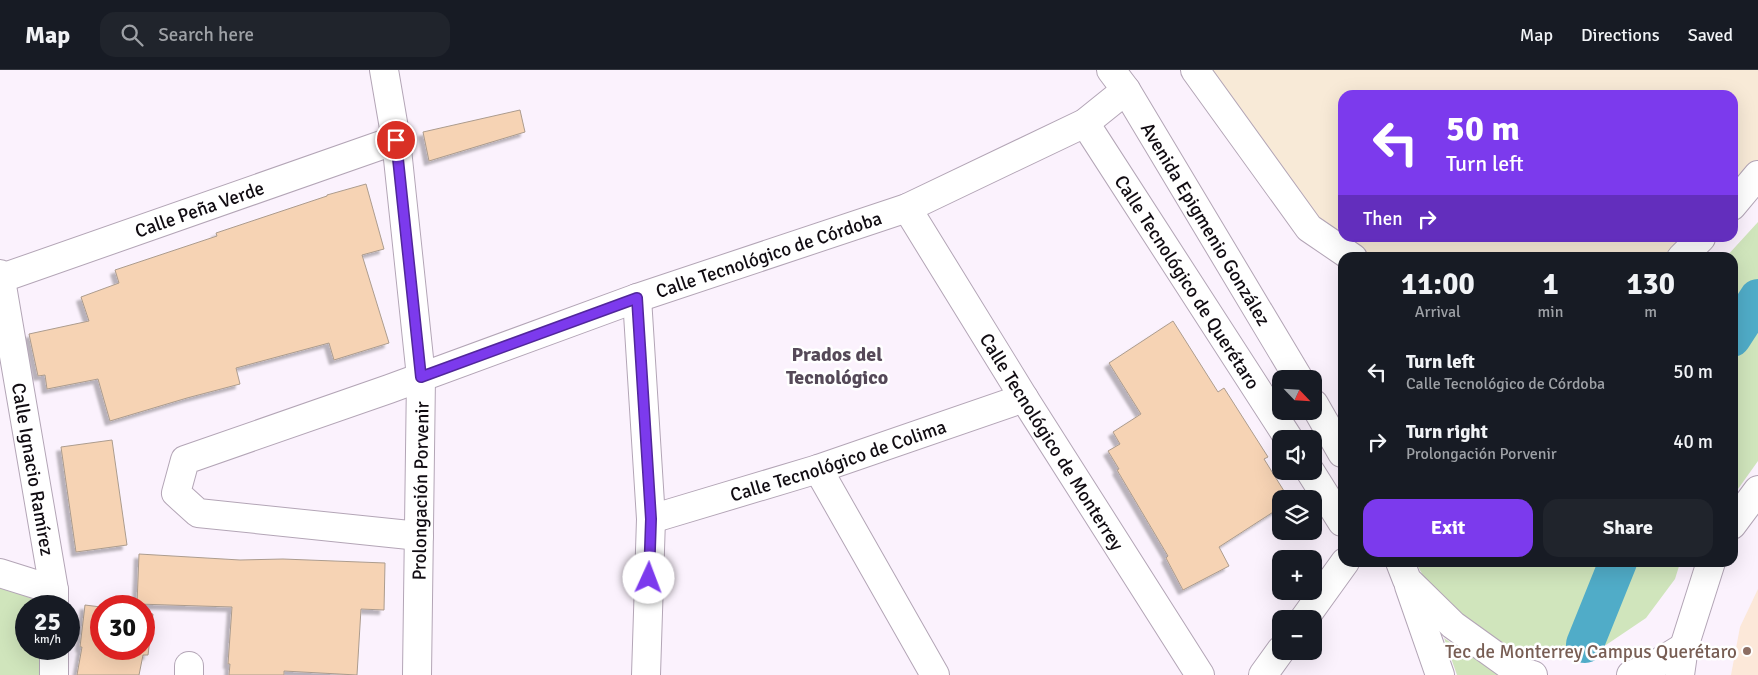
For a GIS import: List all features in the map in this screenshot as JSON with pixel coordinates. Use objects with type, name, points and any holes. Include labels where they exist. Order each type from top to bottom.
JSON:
[{"type":"street","name":"Prolongación Porvenir","points":[[384,70],[396,140],[421,377],[417,675]]},
{"type":"street","points":[[1195,70],[1309,228],[1344,252]]},
{"type":"street","name":"Calle Tecnológico de Córdoba","points":[[419,536],[198,513],[176,493],[184,460],[421,377],[637,298],[907,208],[1086,123],[1118,80]]},
{"type":"street","name":"Avenida Epigmenio González","points":[[1118,80],[1294,370]]},
{"type":"street","name":"Calle Tecnológico de Querétaro","points":[[1086,123],[1283,430]]},
{"type":"street","name":"Calle Peña Verde","points":[[1,276],[396,140]]},
{"type":"street","points":[[1738,199],[1758,175]]},
{"type":"street","name":"Calle Tecnológico de Monterrey","points":[[907,208],[1024,398],[1200,675]]},
{"type":"street","points":[[1687,252],[1697,242]]},
{"type":"street","name":"Calle Ignacio Ramírez","points":[[1,276],[54,595]]},
{"type":"street","points":[[637,298],[651,519],[646,675]]},
{"type":"street","name":"Calle Tecnológico de Colima","points":[[651,519],[818,469],[1024,398]]},
{"type":"street","points":[[1322,418],[1338,446]]},
{"type":"street","points":[[818,469],[935,675]]},
{"type":"street","points":[[1316,480],[1338,516]]},
{"type":"street","points":[[1738,517],[1758,490]]},
{"type":"street","points":[[1310,610],[1341,567]]},
{"type":"street","points":[[1680,675],[1684,647],[1709,567]]},
{"type":"street","points":[[1404,571],[1440,675]]},
{"type":"street","points":[[1404,571],[1453,625],[1517,671],[1533,675]]},
{"type":"street","points":[[0,573],[48,595]]},
{"type":"street","points":[[1631,675],[1658,663],[1684,647]]},
{"type":"street","points":[[54,660],[54,675]]},
{"type":"street","points":[[1263,675],[1274,660]]},
{"type":"shaded area","points":[[1195,70],[1758,70],[1758,175],[1738,200],[1738,90],[1338,90],[1338,242],[1697,242],[1686,252],[1345,252],[1309,228]]},
{"type":"shaded area","name":"Tec de Monterrey Campus Querétaro","points":[[1758,589],[1758,675],[1731,675],[1740,627]]},
{"type":"green space","points":[[1758,222],[1758,461],[1738,489],[1738,252],[1731,252]]},
{"type":"green space","points":[[1418,567],[1679,567],[1675,579],[1646,618],[1606,645],[1559,657],[1512,652],[1439,604]]},
{"type":"green space","points":[[0,586],[23,595],[15,595],[15,660],[40,660],[39,675],[0,675]]},
{"type":"green space","points":[[1444,638],[1499,675],[1457,675]]},
{"type":"building","points":[[520,110],[525,132],[429,161],[423,132]]},
{"type":"building","points":[[366,184],[384,249],[362,255],[389,343],[334,360],[329,343],[236,368],[240,384],[110,421],[98,379],[47,389],[45,375],[38,376],[29,334],[89,321],[81,297],[119,283],[115,270],[217,236],[216,233],[327,195]]},
{"type":"building","points":[[1173,321],[1218,392],[1224,388],[1268,457],[1264,459],[1272,472],[1272,480],[1277,480],[1283,490],[1272,490],[1272,513],[1219,547],[1229,566],[1183,590],[1166,558],[1168,556],[1117,470],[1119,469],[1108,451],[1120,444],[1113,432],[1141,414],[1109,363]]},
{"type":"building","points":[[112,440],[127,545],[76,552],[61,447]]},
{"type":"building","points":[[139,554],[240,560],[283,559],[385,563],[384,610],[361,609],[357,675],[284,671],[284,675],[229,675],[232,607],[155,605],[155,595],[137,595]]},
{"type":"building","points":[[85,605],[90,606],[90,660],[142,660],[139,675],[77,675],[82,647],[80,647]]},
{"type":"waterway","points":[[1738,329],[1758,298]]},
{"type":"waterway","points":[[1585,644],[1616,567]]},
{"type":"place","name":"Tec de Monterrey Campus Querétaro","points":[[1747,651]]},
{"type":"district","name":"Prados del Tecnológico","points":[[837,366]]},
{"type":"route","points":[[396,140],[421,377],[637,298],[651,519],[649,578]]}]
